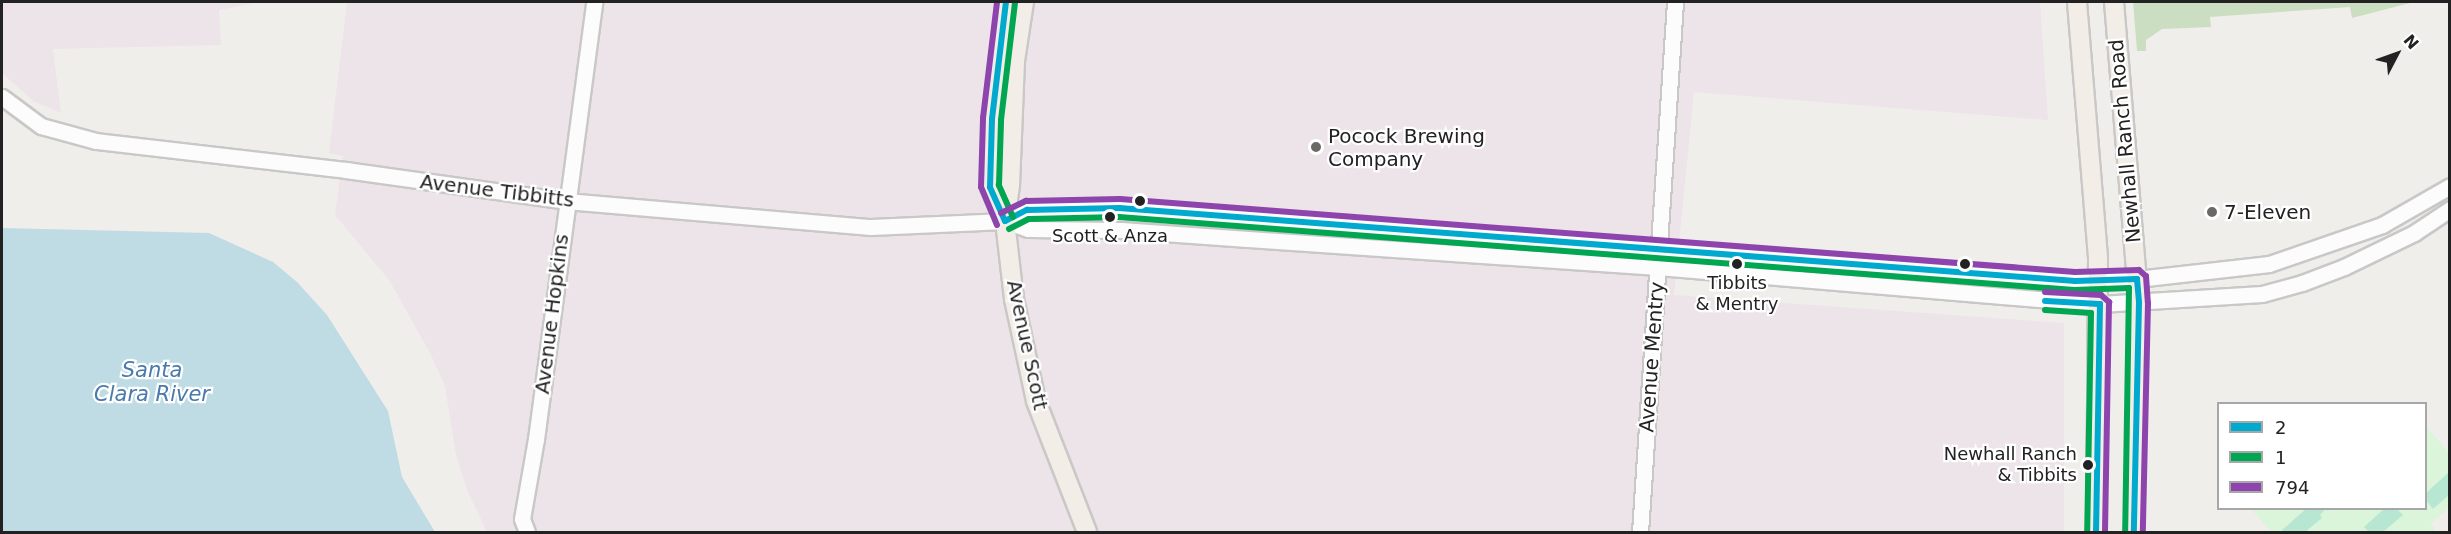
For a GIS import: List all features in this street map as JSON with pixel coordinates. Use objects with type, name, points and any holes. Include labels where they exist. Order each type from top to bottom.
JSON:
[{"type":"main road","name":"Avenue Scott","points":[[1005,221],[990,187],[992,119],[1006,2]]},
{"type":"main road","name":"Avenue Scott","points":[[1024,2],[1015,61],[1010,185],[1005,221],[1014,299],[1036,401],[1087,532]]},
{"type":"main road","name":"Newhall Ranch Road","points":[[2078,2],[2100,304],[2096,532]]},
{"type":"main road","name":"Newhall Ranch Road","points":[[2114,2],[2139,303],[2134,532]]},
{"type":"street","name":"Avenue Hopkins","points":[[525,526],[594,2]]},
{"type":"street","name":"Avenue Mentry","points":[[1640,532],[1675,2]]},
{"type":"street","name":"Avenue Tibbitts","points":[[2,97],[41,126],[96,141],[346,170],[566,201],[871,227],[1005,221],[1028,230],[1121,230],[1658,267],[1942,293],[2100,304],[2262,294],[2302,283],[2344,267],[2407,237],[2450,209]]},
{"type":"street","name":"Avenue Tibbitts","points":[[1005,221],[1027,210],[1119,208],[2075,281],[2137,279],[2269,264],[2382,225],[2450,186]]},
{"type":"shaded area","points":[[2,2],[260,2],[219,10],[221,45],[53,49],[61,113],[33,101],[2,73]]},
{"type":"shaded area","points":[[347,2],[2040,2],[2048,120],[1694,92],[1674,295],[2064,323],[2064,532],[487,532],[467,490],[456,455],[445,386],[430,353],[389,280],[335,215],[343,156],[329,153]]},
{"type":"green space","points":[[2133,2],[2414,2],[2352,18],[2350,7],[2210,17],[2211,27],[2162,29],[2146,40],[2146,51],[2137,51]]},
{"type":"green space","points":[[2427,427],[2449,453],[2449,507],[2431,524],[2436,532],[2272,532],[2252,510],[2427,510]]},
{"type":"green space","points":[[2449,472],[2449,495],[2433,509],[2427,501],[2427,492]]},
{"type":"green space","points":[[2305,510],[2324,511],[2320,515],[2322,518],[2305,532],[2282,530]]},
{"type":"green space","points":[[2383,510],[2398,510],[2403,515],[2383,532],[2369,532],[2364,527]]},
{"type":"water","name":"Santa Clara River","points":[[2,228],[209,233],[273,262],[297,282],[327,315],[388,411],[402,477],[435,532],[2,532]]},
{"type":"transit line","name":"794","points":[[997,2],[983,118],[981,187],[997,225]]},
{"type":"transit line","name":"2","points":[[1005,221],[990,187],[992,119],[1006,2]]},
{"type":"transit line","name":"1","points":[[1013,217],[999,185],[1001,120],[1015,3]]},
{"type":"transit line","name":"794","points":[[1001,213],[1026,201],[1120,199],[2075,272],[2139,270],[2146,276],[2148,303],[2143,532]]},
{"type":"transit line","name":"2","points":[[1005,221],[1027,210],[1119,208],[2075,281],[2137,279],[2139,303],[2134,532]]},
{"type":"transit line","name":"1","points":[[1009,229],[1029,219],[1119,217],[2074,290],[2129,288],[2125,532]]},
{"type":"transit line","name":"794","points":[[2045,292],[2101,295],[2109,302],[2105,532]]},
{"type":"transit line","name":"2","points":[[2045,301],[2100,304],[2096,532]]},
{"type":"transit line","name":"1","points":[[2045,310],[2091,313],[2087,532]]},
{"type":"place","name":"Pocock Brewing Company","points":[[1316,147]]},
{"type":"place","name":"7-Eleven","points":[[2212,212]]},
{"type":"place","name":"Scott & Anza","points":[[1110,217]]},
{"type":"place","name":"Tibbits & Mentry","points":[[1737,264]]},
{"type":"place","name":"Newhall Ranch & Tibbits","points":[[2088,465]]}]
